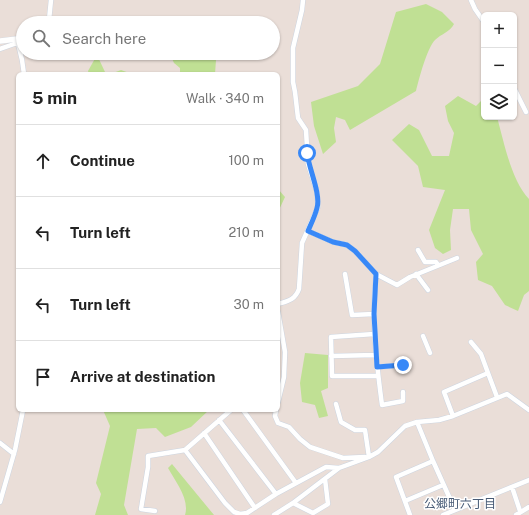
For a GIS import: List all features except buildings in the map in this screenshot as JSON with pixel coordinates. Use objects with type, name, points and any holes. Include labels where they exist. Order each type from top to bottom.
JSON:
[{"type":"street","points":[[48,16],[51,0]]},
{"type":"street","points":[[280,303],[296,296],[299,289],[302,243],[318,207],[318,192],[308,164],[306,130],[298,118],[292,68],[293,48],[303,0]]},
{"type":"street","points":[[471,0],[481,18]]},
{"type":"street","points":[[0,41],[16,41]]},
{"type":"street","points":[[0,49],[16,41]]},
{"type":"street","points":[[22,60],[24,72]]},
{"type":"street","points":[[517,94],[526,112]]},
{"type":"street","points":[[308,231],[333,242],[347,245],[355,251],[376,274],[397,285],[416,274],[457,258]]},
{"type":"street","points":[[418,250],[425,262],[436,262],[438,265]]},
{"type":"street","points":[[345,274],[352,315],[374,314]]},
{"type":"street","points":[[376,274],[374,334],[382,405],[403,401],[403,392]]},
{"type":"street","points":[[416,274],[428,290]]},
{"type":"street","points":[[280,323],[285,352],[284,377],[280,394]]},
{"type":"street","points":[[374,334],[331,337],[332,376],[378,376]]},
{"type":"street","points":[[423,336],[430,353]]},
{"type":"street","points":[[472,342],[481,354],[497,397]]},
{"type":"street","points":[[331,356],[376,355]]},
{"type":"street","points":[[377,367],[403,365]]},
{"type":"street","points":[[453,416],[444,392],[488,373]]},
{"type":"street","points":[[274,515],[293,503],[339,468],[369,457],[378,452],[405,426],[417,422],[438,420],[453,416],[507,394],[529,410]]},
{"type":"street","points":[[336,404],[341,422],[355,430],[365,430],[369,457]]},
{"type":"street","points":[[0,502],[14,454],[23,412]]},
{"type":"street","points":[[155,511],[141,509],[148,467],[148,456],[185,450],[228,412]]},
{"type":"street","points":[[244,412],[296,483]]},
{"type":"street","points":[[275,412],[274,416],[278,423],[289,427],[310,447],[343,458],[369,457]]},
{"type":"street","points":[[219,420],[276,494]]},
{"type":"street","points":[[417,422],[455,510]]},
{"type":"street","points":[[204,433],[255,508]]},
{"type":"street","points":[[0,444],[14,454]]},
{"type":"street","points":[[185,450],[225,503],[234,512],[240,514],[247,514],[276,494],[326,467],[339,468]]},
{"type":"street","points":[[410,515],[396,477],[433,461]]},
{"type":"street","points":[[293,503],[313,513],[328,504],[324,479]]},
{"type":"street","points":[[443,515],[529,480]]},
{"type":"street","points":[[405,501],[443,485]]},
{"type":"street","points":[[512,487],[518,513],[529,507]]},
{"type":"green space","points":[[426,4],[442,12],[454,24],[432,44],[416,91],[350,130],[345,120],[336,117],[334,128],[336,142],[323,154],[314,126],[311,102],[358,86],[380,64],[396,12]]},
{"type":"green space","points":[[94,60],[99,60],[105,72],[88,72]]},
{"type":"green space","points":[[173,60],[216,60],[215,72],[180,72],[180,68]]},
{"type":"green space","points":[[121,70],[126,72],[116,72]]},
{"type":"green space","points":[[458,96],[476,106],[481,101],[481,120],[498,120],[505,149],[517,182],[529,199],[529,291],[524,295],[518,311],[505,305],[492,286],[478,280],[476,262],[483,254],[471,230],[469,209],[453,209],[450,230],[451,250],[443,254],[435,248],[429,230],[445,190],[423,187],[418,166],[392,140],[409,124],[419,130],[432,156],[449,156],[454,133],[448,121],[445,106]]},
{"type":"green space","points":[[280,191],[285,197],[280,208]]},
{"type":"green space","points":[[305,353],[328,355],[328,388],[321,391],[328,416],[319,418],[315,405],[302,402],[300,383]]},
{"type":"green space","points":[[104,412],[207,412],[191,427],[165,437],[156,428],[137,429],[124,505],[128,515],[95,515],[101,494],[96,483],[110,426]]},
{"type":"green space","points":[[172,464],[214,515],[185,515],[186,509],[184,497],[168,468]]},
{"type":"district","name":"公郷町六丁目","points":[[460,504]]},
{"type":"route","points":[[307,153],[308,164],[314,185],[318,192],[318,207],[308,231],[333,242],[347,245],[355,251],[367,266],[376,274],[374,334],[377,367],[403,365]]}]
